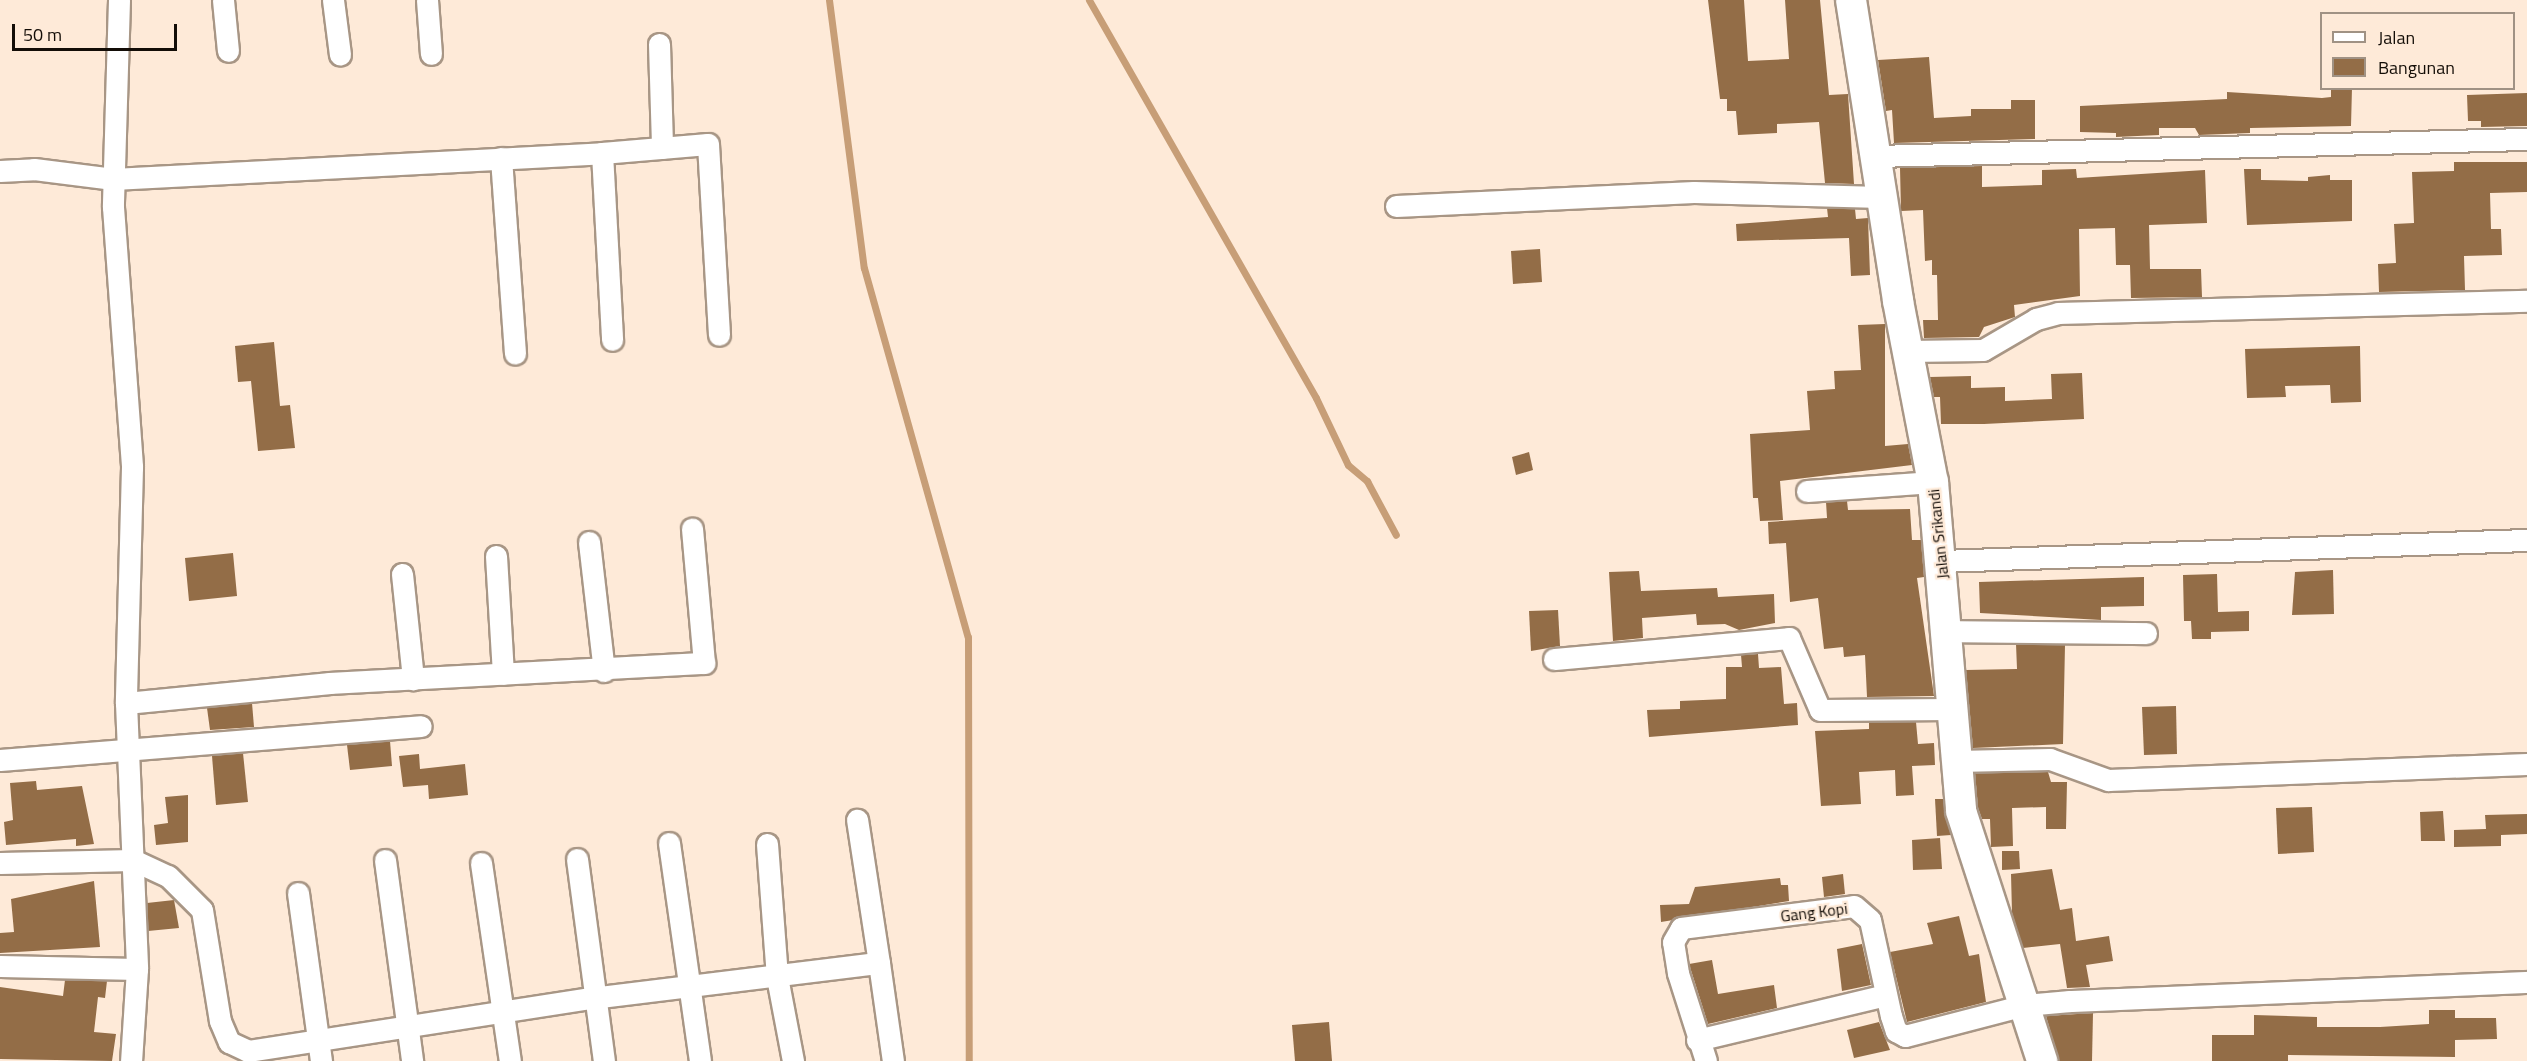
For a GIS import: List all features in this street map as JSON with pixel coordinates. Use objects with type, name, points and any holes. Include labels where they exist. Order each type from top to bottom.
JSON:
[{"type":"street","points":[[119,0],[113,179],[117,322],[132,468],[126,752],[137,969],[131,1061]]},
{"type":"street","points":[[223,0],[228,51]]},
{"type":"street","points":[[333,0],[340,55]]},
{"type":"street","points":[[427,0],[431,54]]},
{"type":"street","name":"Jalan Srikandi","points":[[1851,0],[1907,351],[1933,482],[1942,561],[1945,631],[1956,761],[1969,844],[2042,1061]]},
{"type":"street","points":[[659,44],[662,148]]},
{"type":"street","points":[[1876,156],[2527,138]]},
{"type":"street","points":[[0,171],[34,169],[113,179],[602,153],[708,144],[719,334]]},
{"type":"street","points":[[602,153],[612,340]]},
{"type":"street","points":[[501,158],[515,353]]},
{"type":"street","points":[[1396,206],[1702,193],[1881,197]]},
{"type":"street","points":[[1907,351],[1983,350],[2036,319],[2058,313],[2527,301]]},
{"type":"street","points":[[1807,491],[1933,482]]},
{"type":"street","points":[[126,703],[413,679],[604,671],[704,663],[692,529]]},
{"type":"street","points":[[1942,561],[2527,540]]},
{"type":"street","points":[[589,542],[604,671]]},
{"type":"street","points":[[496,556],[503,675]]},
{"type":"street","points":[[402,574],[413,679]]},
{"type":"street","points":[[1945,631],[2146,633]]},
{"type":"street","points":[[1554,659],[1789,638],[1820,710],[1953,709]]},
{"type":"street","points":[[0,760],[126,752],[421,726]]},
{"type":"street","points":[[1956,761],[2050,759],[2108,780],[2527,764]]},
{"type":"street","points":[[857,820],[893,1061]]},
{"type":"street","points":[[669,843],[700,1061]]},
{"type":"street","points":[[767,844],[777,977],[793,1061]]},
{"type":"street","points":[[577,859],[592,998],[604,1061]]},
{"type":"street","points":[[0,863],[133,860],[168,876],[202,910],[220,1021],[238,1055],[287,1048],[319,1051],[408,1027],[592,998],[879,963]]},
{"type":"street","points":[[385,860],[412,1061]]},
{"type":"street","points":[[481,863],[510,1061]]},
{"type":"street","points":[[298,892],[319,1051]]},
{"type":"street","name":"Gang Kopi","points":[[1706,1061],[1697,1040],[1677,973],[1673,942],[1681,928],[1861,908],[1870,920],[1896,1030],[1905,1036],[2025,1005],[2527,982]]},
{"type":"street","points":[[0,966],[137,969]]},
{"type":"street","points":[[1697,1040],[1886,995]]},
{"type":"building","points":[[1708,0],[1744,0],[1748,61],[1789,59],[1785,0],[1820,0],[1829,95],[1848,94],[1854,184],[1825,183],[1819,122],[1777,124],[1777,133],[1738,135],[1736,111],[1727,111],[1727,99],[1720,99]]},
{"type":"building","points":[[1929,57],[1934,118],[1971,116],[1971,109],[2011,109],[2011,100],[2035,100],[2035,139],[1894,143],[1892,110],[1886,111],[1878,60]]},
{"type":"building","points":[[2331,90],[2352,90],[2351,126],[2250,128],[2250,133],[2199,135],[2195,128],[2159,128],[2159,135],[2116,137],[2116,133],[2080,132],[2080,106],[2227,99],[2227,92],[2331,97]]},
{"type":"building","points":[[2527,93],[2527,126],[2481,127],[2481,121],[2468,121],[2467,95]]},
{"type":"building","points":[[2454,162],[2527,162],[2527,192],[2490,193],[2491,229],[2501,229],[2502,255],[2464,256],[2465,290],[2379,292],[2378,264],[2396,263],[2394,224],[2414,223],[2412,172],[2454,171]]},
{"type":"building","points":[[1982,166],[1982,187],[2042,185],[2042,170],[2076,169],[2077,178],[2205,170],[2207,223],[2149,225],[2150,269],[2201,269],[2202,297],[2131,298],[2130,265],[2116,265],[2115,228],[2079,229],[2080,296],[2014,305],[2015,317],[1984,327],[1979,337],[1924,338],[1923,320],[1938,320],[1937,275],[1932,275],[1932,260],[1925,261],[1923,210],[1901,211],[1900,168]]},
{"type":"building","points":[[2244,169],[2261,169],[2261,180],[2308,181],[2308,177],[2330,175],[2330,180],[2352,180],[2352,221],[2247,225]]},
{"type":"building","points":[[1827,208],[1855,209],[1856,219],[1868,218],[1870,275],[1851,276],[1849,238],[1737,241],[1736,224],[1828,217]]},
{"type":"building","points":[[1540,249],[1542,282],[1513,284],[1511,251]]},
{"type":"building","points":[[1885,324],[1885,446],[1908,444],[1912,465],[1780,481],[1783,520],[1760,521],[1758,498],[1753,498],[1750,434],[1810,430],[1807,391],[1835,389],[1834,371],[1861,370],[1858,325]]},
{"type":"building","points":[[274,342],[280,406],[290,405],[295,448],[258,451],[251,381],[238,382],[235,346]]},
{"type":"building","points":[[2360,346],[2361,402],[2331,403],[2330,385],[2285,386],[2286,397],[2247,398],[2245,349]]},
{"type":"building","points":[[2082,373],[2084,419],[1984,424],[1941,424],[1940,397],[1934,397],[1930,377],[1971,376],[1971,388],[2005,387],[2005,401],[2052,399],[2051,374]]},
{"type":"building","points":[[1529,452],[1533,470],[1516,475],[1512,457]]},
{"type":"building","points":[[1847,501],[1848,510],[1910,509],[1912,540],[1921,540],[1924,577],[1917,578],[1934,696],[1867,697],[1865,655],[1844,657],[1843,647],[1824,649],[1818,598],[1790,602],[1786,543],[1769,544],[1768,522],[1827,518],[1826,502]]},
{"type":"building","points":[[233,553],[237,596],[189,601],[185,558]]},
{"type":"building","points":[[2333,570],[2334,614],[2292,615],[2295,572]]},
{"type":"building","points":[[1639,571],[1641,591],[1717,588],[1718,597],[1774,594],[1775,623],[1739,630],[1725,624],[1697,625],[1696,614],[1642,618],[1643,638],[1613,641],[1609,572]]},
{"type":"building","points":[[2217,574],[2218,612],[2249,611],[2249,631],[2211,632],[2211,639],[2192,639],[2191,621],[2184,621],[2183,575]]},
{"type":"building","points":[[2144,577],[2144,606],[2101,607],[2101,620],[1980,613],[1979,582]]},
{"type":"building","points":[[1558,610],[1560,646],[1531,651],[1529,611]]},
{"type":"building","points":[[2016,644],[2065,645],[2063,744],[1973,748],[1966,670],[2017,669]]},
{"type":"building","points":[[1758,654],[1759,668],[1781,667],[1784,704],[1797,703],[1798,725],[1649,737],[1647,710],[1680,709],[1680,701],[1726,699],[1726,667],[1742,667],[1741,655]]},
{"type":"building","points":[[252,703],[254,727],[210,730],[207,708]]},
{"type":"building","points":[[2176,706],[2177,754],[2144,755],[2142,707]]},
{"type":"building","points":[[1869,722],[1916,722],[1918,744],[1934,743],[1935,765],[1912,766],[1914,795],[1896,796],[1895,770],[1859,772],[1861,804],[1821,806],[1815,731],[1869,729]]},
{"type":"building","points":[[390,741],[392,766],[350,770],[347,745]]},
{"type":"building","points":[[243,753],[248,802],[216,805],[212,756]]},
{"type":"building","points":[[419,754],[420,769],[465,764],[468,795],[429,799],[428,785],[403,787],[399,756]]},
{"type":"building","points":[[2048,772],[2051,782],[2067,782],[2066,829],[2046,829],[2046,807],[2012,808],[2013,846],[1991,847],[1990,819],[1982,819],[1978,808],[1975,773]]},
{"type":"building","points":[[36,781],[37,790],[82,786],[94,844],[76,846],[76,839],[6,845],[4,822],[13,820],[10,783]]},
{"type":"building","points":[[188,795],[188,842],[156,845],[154,825],[168,823],[165,797]]},
{"type":"building","points":[[1935,799],[1943,799],[1951,835],[1937,836]]},
{"type":"building","points":[[2312,807],[2314,852],[2278,854],[2276,808]]},
{"type":"building","points":[[2443,811],[2445,841],[2421,841],[2420,812]]},
{"type":"building","points":[[2527,814],[2527,834],[2501,835],[2501,846],[2454,847],[2454,830],[2486,829],[2485,815]]},
{"type":"building","points":[[1940,838],[1942,869],[1913,870],[1912,840]]},
{"type":"building","points":[[2002,851],[2019,851],[2020,869],[2002,870]]},
{"type":"building","points":[[2052,869],[2060,910],[2072,908],[2076,941],[2109,936],[2113,961],[2086,965],[2090,987],[2067,988],[2060,944],[2023,948],[2012,913],[2011,874]]},
{"type":"building","points":[[1843,874],[1845,894],[1824,897],[1822,877]]},
{"type":"building","points":[[1780,878],[1781,885],[1788,885],[1789,901],[1661,922],[1660,905],[1689,904],[1695,887]]},
{"type":"building","points":[[94,881],[100,947],[0,953],[0,933],[14,932],[11,899]]},
{"type":"building","points":[[174,900],[179,928],[148,931],[147,903]]},
{"type":"building","points":[[1959,916],[1969,956],[1979,954],[1986,1002],[1907,1022],[1890,952],[1933,944],[1927,923]]},
{"type":"building","points":[[1862,944],[1871,985],[1842,991],[1837,949]]},
{"type":"building","points":[[1712,960],[1718,994],[1774,985],[1777,1008],[1708,1024],[1689,964]]},
{"type":"building","points":[[65,980],[107,981],[105,998],[98,997],[94,1032],[116,1034],[112,1061],[0,1059],[0,987],[63,996]]},
{"type":"building","points":[[2429,1010],[2455,1010],[2455,1018],[2496,1018],[2497,1039],[2455,1040],[2455,1057],[2288,1055],[2288,1061],[2212,1061],[2212,1035],[2254,1035],[2254,1015],[2317,1017],[2317,1027],[2380,1027],[2429,1024]]},
{"type":"building","points":[[2093,1013],[2092,1061],[2059,1061],[2046,1016]]},
{"type":"building","points":[[1329,1022],[1332,1061],[1295,1061],[1292,1025]]},
{"type":"building","points":[[1879,1022],[1890,1050],[1854,1058],[1847,1030]]},
{"type":"waterway","points":[[829,0],[864,268],[968,637],[969,1061]]},
{"type":"waterway","points":[[1089,0],[1316,398],[1348,465],[1367,481],[1396,535]]}]
